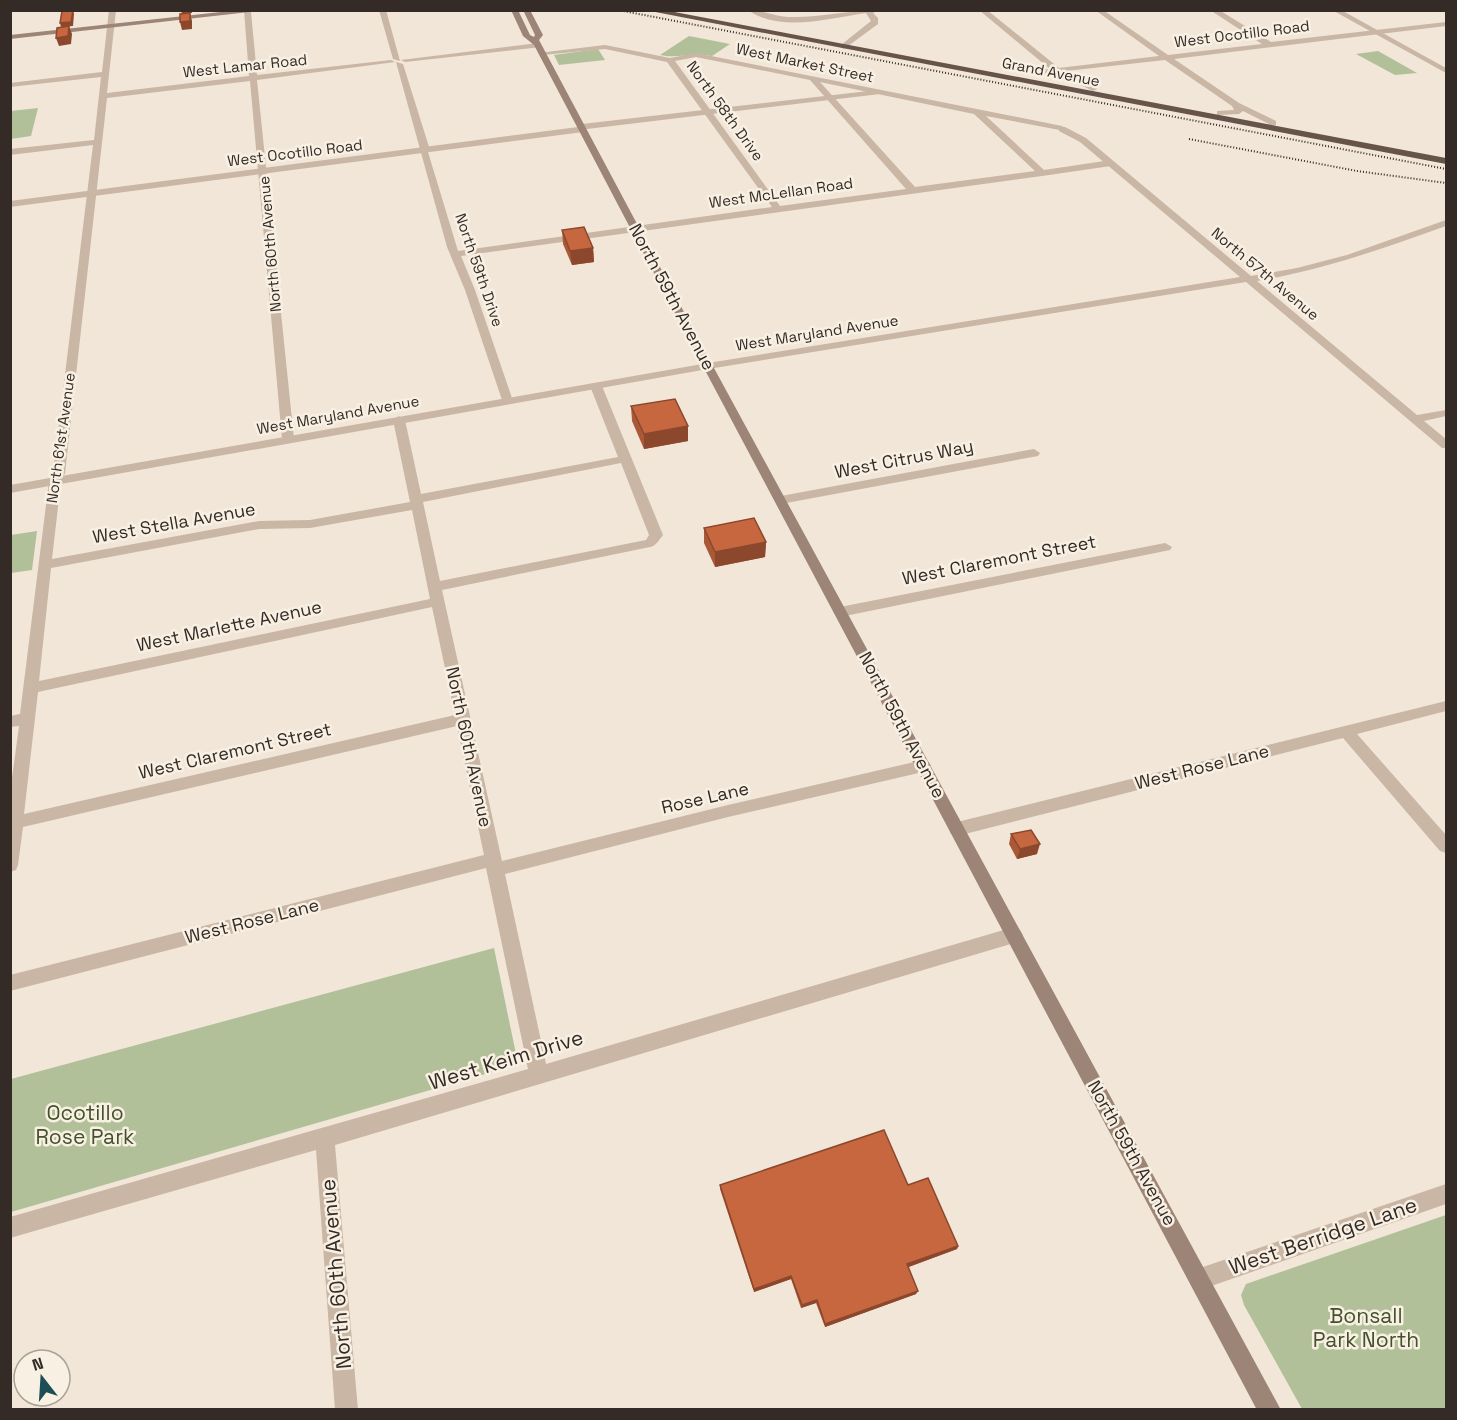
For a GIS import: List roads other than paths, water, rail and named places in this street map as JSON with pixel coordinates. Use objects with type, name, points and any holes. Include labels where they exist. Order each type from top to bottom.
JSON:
[{"type":"highway","name":"Grand Avenue","points":[[649,10],[1093,88],[1446,154]]},
{"type":"highway","name":"Grand Avenue","points":[[681,10],[1446,161]]},
{"type":"main road","points":[[10,37],[264,10]]},
{"type":"main road","name":"North 59th Avenue","points":[[514,10],[527,36],[539,46],[708,366],[1270,1410]]},
{"type":"main road","name":"North 59th Avenue","points":[[526,10],[539,35],[539,46]]},
{"type":"street","name":"North 61st Avenue","points":[[10,866],[113,10]]},
{"type":"street","name":"North 59th Drive","points":[[382,10],[455,254],[470,290],[507,401]]},
{"type":"street","points":[[751,10],[765,18],[787,20],[876,10]]},
{"type":"street","points":[[982,10],[1057,70],[1093,88]]},
{"type":"street","points":[[1098,10],[1236,105],[1273,123]]},
{"type":"street","points":[[1213,10],[1270,45]]},
{"type":"street","points":[[1335,10],[1446,71]]},
{"type":"street","name":"North 60th Avenue","points":[[251,11],[253,78],[288,439]]},
{"type":"street","points":[[847,44],[875,22],[868,11]]},
{"type":"street","name":"West Ocotillo Road","points":[[1041,72],[1446,24]]},
{"type":"street","name":"West Lamar Road","points":[[102,96],[539,46]]},
{"type":"street","name":"West Market Street","points":[[539,46],[611,47],[670,60],[696,55],[1062,129]]},
{"type":"street","name":"North 58th Drive","points":[[670,60],[777,208]]},
{"type":"street","points":[[10,85],[106,74]]},
{"type":"street","points":[[812,78],[912,190]]},
{"type":"street","name":"West Ocotillo Road","points":[[10,204],[582,128],[878,92]]},
{"type":"street","points":[[1220,113],[1239,112],[1236,105]]},
{"type":"street","points":[[977,112],[1042,173]]},
{"type":"street","name":"North 57th Avenue","points":[[1062,129],[1078,136],[1111,163],[1446,445]]},
{"type":"street","points":[[10,152],[97,142]]},
{"type":"street","name":"West McLellan Road","points":[[455,254],[1111,163]]},
{"type":"street","name":"West Maryland Avenue","points":[[10,489],[708,366],[1248,280],[1327,265],[1446,223]]},
{"type":"street","points":[[596,386],[625,459]]},
{"type":"street","points":[[1415,419],[1446,413]]},
{"type":"street","name":"North 60th Avenue","points":[[399,420],[539,1075]]},
{"type":"street","name":"West Citrus Way","points":[[781,500],[1034,453]]},
{"type":"street","name":"West Stella Avenue","points":[[45,565],[259,525],[310,524],[625,459]]},
{"type":"street","name":"West Marlette Avenue","points":[[31,688],[436,595],[650,543],[656,535],[625,459]]},
{"type":"street","name":"West Claremont Street","points":[[840,612],[1165,547]]},
{"type":"street","name":"West Rose Lane","points":[[957,829],[1446,706]]},
{"type":"street","points":[[10,722],[27,718]]},
{"type":"street","name":"West Claremont Street","points":[[14,833],[463,719]]},
{"type":"street","points":[[1346,731],[1446,846]]},
{"type":"street","name":"Rose Lane","points":[[494,865],[923,766]]},
{"type":"street","name":"West Rose Lane","points":[[10,983],[494,865]]},
{"type":"street","name":"West Keim Drive","points":[[10,1228],[325,1138],[1014,935]]},
{"type":"street","name":"North 60th Avenue","points":[[325,1138],[347,1410]]},
{"type":"street","name":"West Berridge Lane","points":[[1200,1279],[1446,1194]]},
{"type":"railway","points":[[618,10],[1446,169]]},
{"type":"railway","points":[[1189,139],[1357,171],[1446,183]]},
{"type":"park label","name":"Ocotillo Rose Park","points":[[85,1125]]},
{"type":"park label","name":"Bonsall Park North","points":[[1366,1328]]}]
